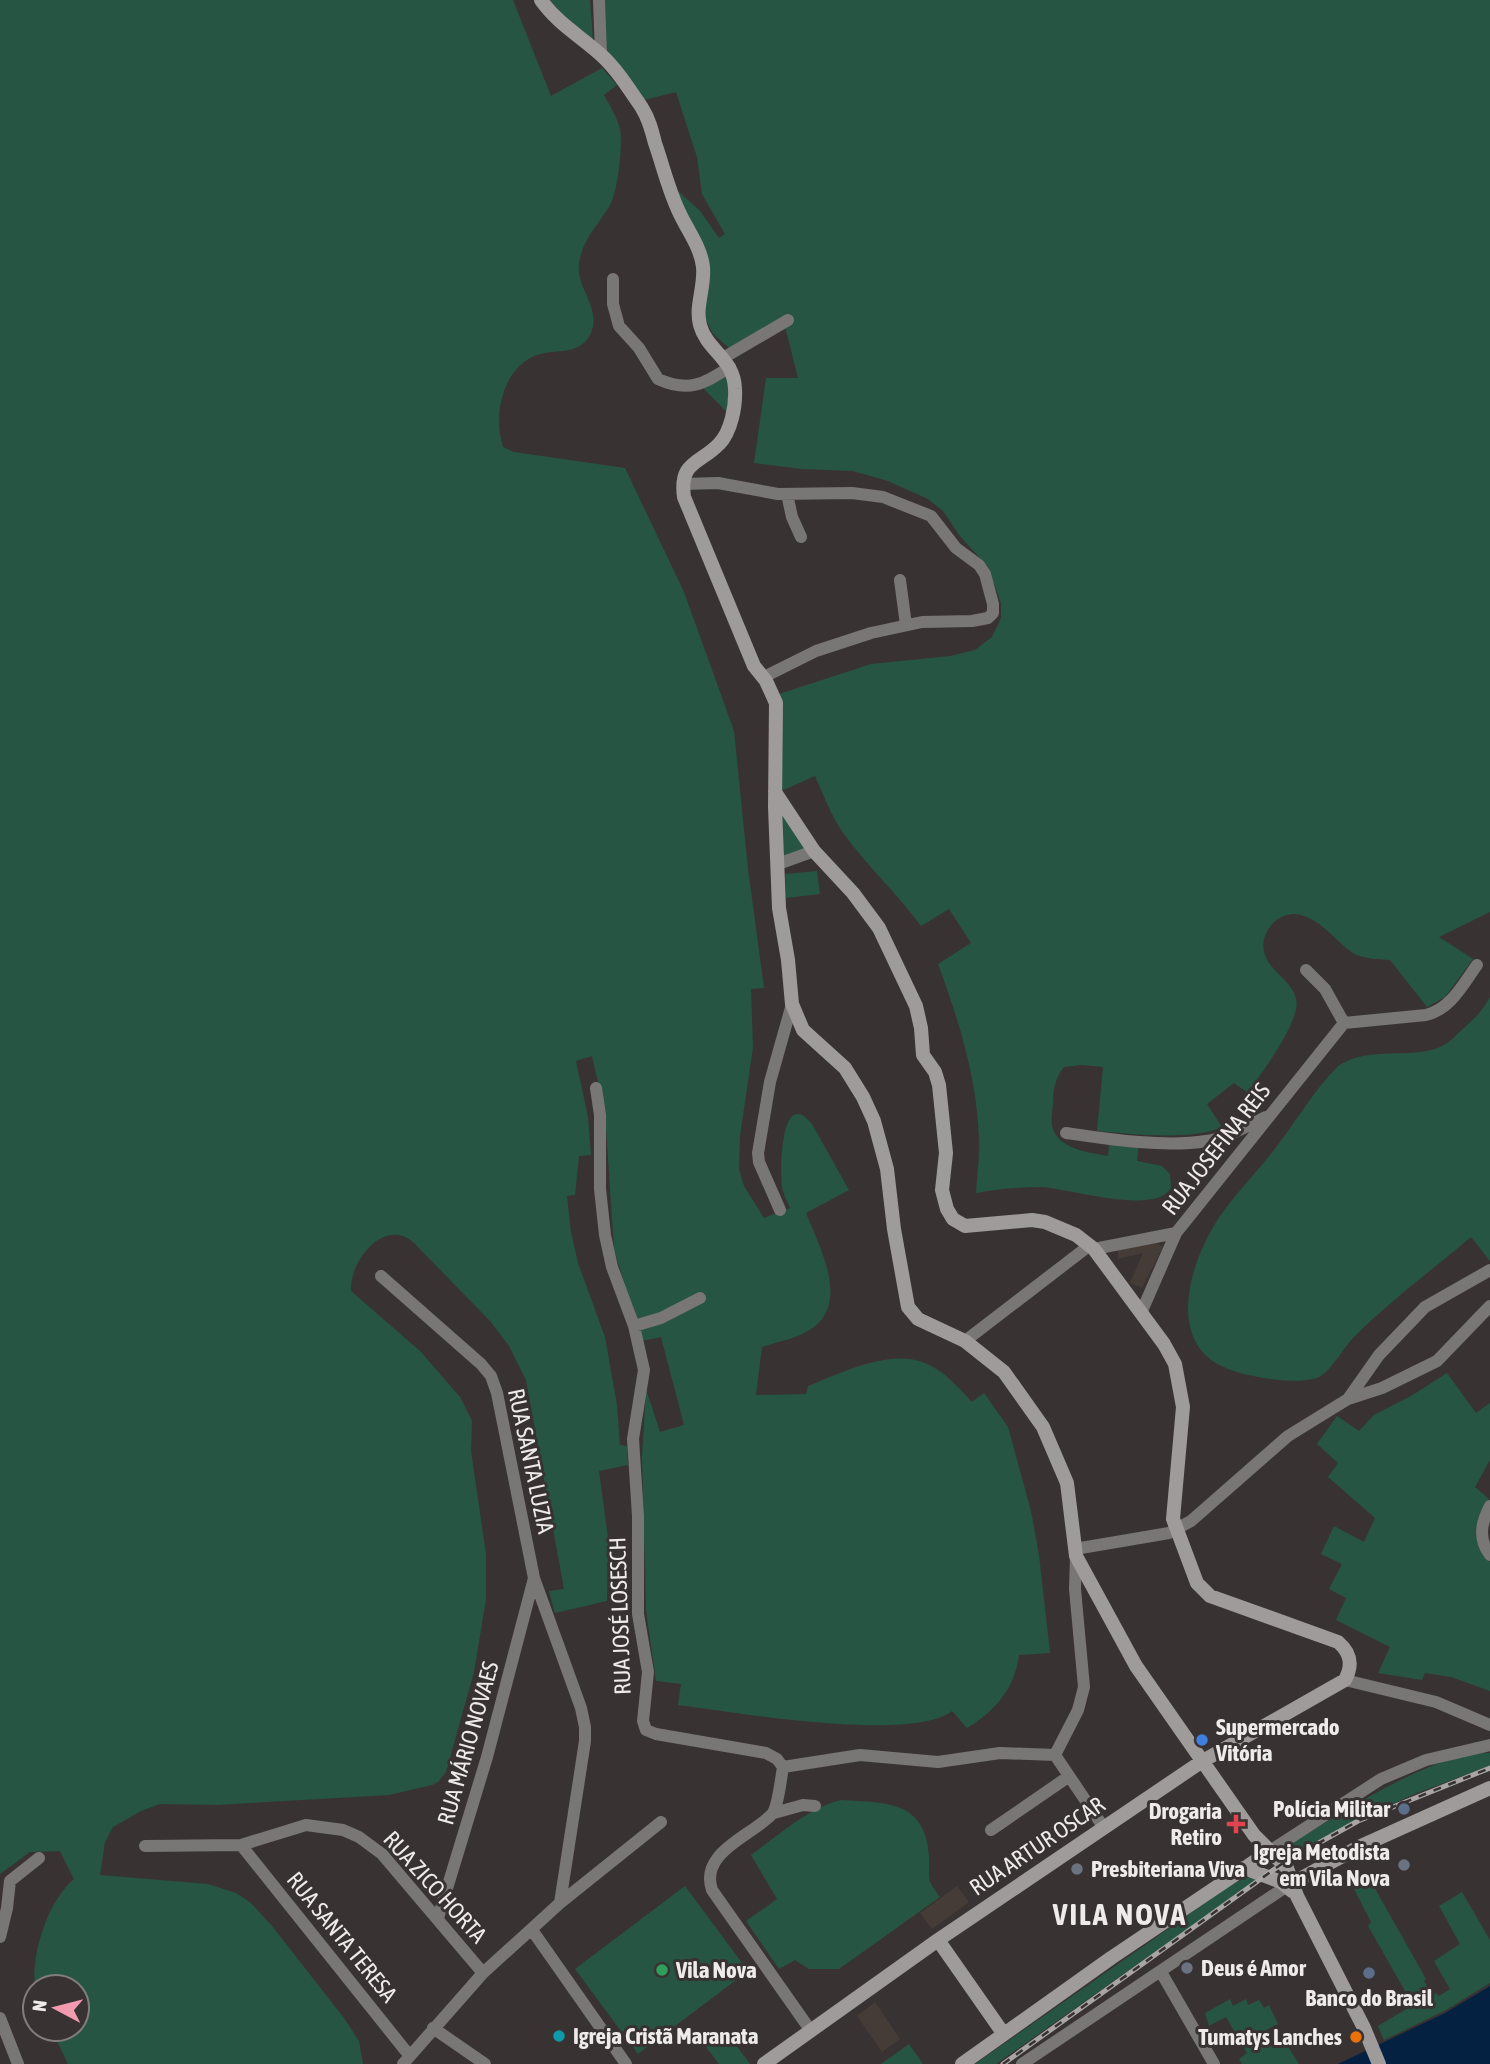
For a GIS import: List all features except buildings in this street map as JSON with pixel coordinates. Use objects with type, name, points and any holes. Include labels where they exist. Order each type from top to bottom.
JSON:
[{"type":"street","points":[[541,0],[563,25],[604,58],[645,112],[676,205],[702,261],[699,314],[701,327],[708,341],[726,362],[735,392],[729,427],[719,445],[689,467],[683,484],[685,502],[752,662],[764,677],[776,703],[774,734],[779,908],[792,1004],[803,1030],[845,1068],[874,1121],[887,1169],[894,1229],[908,1307],[918,1319],[965,1341],[1004,1372],[1043,1427],[1067,1483],[1075,1553],[1074,1580],[1084,1687],[1078,1710],[1055,1755]]},
{"type":"street","points":[[599,0],[604,58]]},
{"type":"street","points":[[612,279],[613,304],[619,326],[639,348],[658,379],[681,385],[698,385],[726,362],[788,320]]},
{"type":"street","points":[[683,484],[718,483],[753,491],[787,494],[852,493],[883,497],[931,516],[956,548],[982,569],[993,604],[990,617],[972,621],[936,621],[906,625],[853,638],[816,651],[764,677]]},
{"type":"street","points":[[787,494],[792,517],[801,537]]},
{"type":"street","points":[[900,580],[906,625]]},
{"type":"street","points":[[775,792],[814,851],[853,893],[879,928],[916,1006],[923,1055],[935,1072],[941,1093],[946,1153],[942,1191],[953,1219],[965,1226],[1012,1221],[1045,1222],[1076,1235],[1092,1247],[1164,1344],[1175,1364],[1181,1390],[1183,1430],[1172,1510],[1176,1530],[1202,1590],[1220,1600],[1338,1642],[1350,1658],[1345,1680],[1436,1702],[1487,1724]]},
{"type":"street","points":[[778,864],[814,851]]},
{"type":"street","points":[[1307,970],[1325,989],[1344,1023],[1426,1016],[1438,1012],[1446,1006],[1477,964]]},
{"type":"street","points":[[780,1210],[759,1162],[758,1153],[773,1070],[792,1004]]},
{"type":"street","name":"RUA JOSEFINA REIS","points":[[1141,1313],[1177,1233],[1344,1023]]},
{"type":"street","name":"RUA JOSÉ LOSESCH","points":[[596,1088],[600,1122],[600,1189],[606,1243],[611,1267],[634,1325],[644,1370],[634,1439],[638,1516],[638,1614],[648,1672],[644,1727],[648,1732],[656,1734],[766,1752],[775,1757],[783,1767]]},
{"type":"street","points":[[1066,1132],[1141,1141],[1206,1141],[1222,1137],[1269,1115]]},
{"type":"street","points":[[965,1341],[1092,1247],[1177,1233]]},
{"type":"street","points":[[1348,1399],[1379,1355],[1425,1307],[1490,1269]]},
{"type":"street","name":"RUA SANTA LUZIA","points":[[381,1276],[481,1364],[491,1376],[497,1393],[534,1578],[581,1708],[585,1727],[560,1903]]},
{"type":"street","points":[[634,1325],[661,1318],[700,1298]]},
{"type":"street","points":[[1075,1553],[1176,1530],[1191,1521],[1288,1436],[1348,1399],[1382,1388],[1437,1361],[1490,1306]]},
{"type":"street","points":[[1490,1506],[1482,1530],[1483,1542],[1490,1555]]},
{"type":"street","points":[[1075,1553],[1136,1666],[1254,1835],[1287,1868],[1293,1888],[1364,2028],[1379,2064]]},
{"type":"street","name":"RUA MÁRIO NOVAES","points":[[439,1917],[487,1757],[534,1578]]},
{"type":"street","name":"RUA ARTUR OSCAR","points":[[764,2064],[938,1940],[1201,1762],[1345,1680]]},
{"type":"street","points":[[962,2064],[1244,1868],[1381,1779],[1426,1760],[1490,1745]]},
{"type":"street","points":[[774,1813],[783,1767],[860,1755],[938,1762],[1000,1753],[1055,1755]]},
{"type":"street","points":[[1055,1755],[1104,1828]]},
{"type":"street","points":[[991,1830],[1068,1777]]},
{"type":"street","points":[[1023,2064],[1161,1972],[1359,1847],[1490,1788]]},
{"type":"street","points":[[811,2031],[710,1886],[711,1871],[718,1857],[774,1813],[803,1805],[815,1806]]},
{"type":"street","points":[[406,2059],[483,1973],[560,1903],[661,1822]]},
{"type":"street","name":"RUA ZICO HORTA","points":[[145,1846],[241,1845],[301,1826],[318,1825],[343,1830],[359,1837],[382,1854],[439,1917],[483,1973]]},
{"type":"street","name":"RUA SANTA TERESA","points":[[241,1845],[406,2059]]},
{"type":"street","points":[[0,1933],[7,1908],[10,1881],[39,1858]]},
{"type":"street","points":[[1244,1868],[1293,1888]]},
{"type":"street","points":[[532,1930],[626,2064]]},
{"type":"street","points":[[938,1940],[1003,2033]]},
{"type":"street","points":[[1161,1972],[1214,2064]]},
{"type":"street","points":[[0,2018],[18,2064]]},
{"type":"street","points":[[433,2028],[485,2064]]},
{"type":"shaded area","points":[[1153,1241],[1163,1247],[1142,1288],[1130,1283],[1143,1253],[1118,1259],[1118,1248]]},
{"type":"shaded area","points":[[957,1886],[969,1902],[932,1929],[920,1913]]},
{"type":"shaded area","points":[[875,2002],[900,2039],[882,2052],[857,2016]]},
{"type":"green space","points":[[0,0],[513,0],[551,96],[602,68],[617,85],[604,95],[615,116],[621,136],[616,188],[611,203],[584,246],[579,264],[581,282],[593,316],[590,335],[578,347],[532,357],[513,373],[502,396],[500,409],[503,447],[514,452],[625,468],[684,592],[734,731],[764,988],[751,989],[753,1047],[740,1136],[739,1169],[744,1186],[764,1218],[790,1208],[782,1187],[782,1150],[788,1123],[794,1115],[801,1115],[812,1124],[849,1190],[806,1213],[829,1276],[828,1307],[821,1320],[808,1331],[762,1347],[756,1395],[806,1394],[808,1386],[836,1375],[867,1364],[898,1358],[934,1367],[972,1402],[984,1393],[1008,1427],[1031,1511],[1050,1653],[1019,1655],[1013,1678],[1002,1698],[967,1728],[952,1711],[931,1720],[900,1725],[862,1725],[820,1723],[678,1705],[681,1684],[656,1681],[646,1610],[642,1457],[646,1389],[660,1432],[684,1425],[661,1337],[642,1341],[614,1249],[605,1113],[592,1056],[576,1061],[588,1117],[591,1155],[579,1156],[575,1195],[567,1196],[578,1263],[605,1337],[617,1405],[620,1445],[627,1446],[628,1465],[599,1471],[608,1538],[607,1601],[555,1613],[549,1591],[564,1589],[526,1380],[509,1346],[490,1321],[414,1243],[403,1236],[381,1238],[362,1256],[352,1279],[351,1291],[420,1351],[460,1397],[472,1421],[471,1451],[486,1554],[486,1599],[474,1672],[446,1772],[432,1785],[389,1795],[216,1805],[160,1804],[113,1827],[105,1842],[100,1875],[208,1884],[236,1893],[251,1903],[344,2018],[359,2041],[363,2064],[68,2064],[58,2043],[91,2043],[91,1973],[34,1973],[43,1928],[56,1900],[74,1879],[60,1851],[30,1852],[0,1874]]},
{"type":"green space","points":[[550,0],[590,0],[593,41],[562,14]]},
{"type":"green space","points":[[605,0],[1490,0],[1490,912],[1439,937],[1473,959],[1445,997],[1427,1007],[1390,960],[1366,958],[1353,953],[1323,927],[1301,915],[1293,914],[1278,919],[1267,931],[1263,947],[1269,962],[1294,993],[1296,1009],[1282,1041],[1248,1093],[1234,1083],[1207,1104],[1222,1127],[1178,1135],[1097,1131],[1103,1067],[1064,1067],[1053,1094],[1052,1126],[1055,1134],[1067,1145],[1108,1156],[1109,1143],[1139,1144],[1137,1161],[1162,1166],[1170,1174],[1171,1188],[1162,1196],[1148,1200],[1130,1200],[1041,1187],[976,1193],[979,1146],[975,1094],[960,1028],[938,964],[971,943],[949,909],[921,926],[844,834],[831,813],[815,776],[781,791],[779,694],[871,664],[950,656],[975,650],[992,637],[1001,618],[1001,603],[988,567],[960,536],[943,511],[928,499],[888,481],[853,471],[802,469],[754,463],[766,378],[798,378],[783,318],[729,348],[713,334],[706,320],[706,296],[678,191],[700,211],[719,238],[725,234],[702,194],[697,157],[676,92],[644,100],[606,50]]},
{"type":"green space","points":[[729,369],[731,416],[702,387]]},
{"type":"green space","points":[[788,814],[812,851],[780,862],[778,816]]},
{"type":"green space","points":[[817,871],[820,894],[786,898],[785,874]]},
{"type":"green space","points":[[1490,997],[1490,1261],[1471,1237],[1396,1298],[1350,1341],[1328,1370],[1319,1377],[1299,1381],[1259,1377],[1226,1368],[1206,1356],[1194,1339],[1189,1320],[1188,1298],[1200,1254],[1220,1216],[1322,1085],[1338,1066],[1350,1060],[1376,1054],[1428,1051],[1444,1045],[1476,1017]]},
{"type":"green space","points":[[1447,1373],[1476,1413],[1490,1403],[1490,1460],[1475,1487],[1489,1499],[1481,1512],[1484,1556],[1490,1562],[1490,1691],[1451,1677],[1425,1673],[1422,1680],[1378,1673],[1390,1647],[1336,1620],[1346,1598],[1329,1589],[1342,1564],[1321,1554],[1334,1526],[1364,1542],[1375,1518],[1328,1477],[1338,1463],[1317,1444],[1337,1416],[1359,1431],[1374,1415]]},
{"type":"green space","points":[[1490,1753],[1490,1766],[1417,1793],[1355,1821],[1289,1859],[1281,1854],[1281,1850],[1382,1789],[1439,1763]]},
{"type":"green space","points":[[841,1800],[888,1804],[912,1815],[920,1824],[926,1838],[929,1878],[940,1897],[839,1969],[809,1969],[795,1960],[779,1969],[746,1921],[777,1899],[751,1855],[805,1816]]},
{"type":"green space","points":[[1245,1878],[1260,1878],[996,2064],[975,2064],[1231,1885]]},
{"type":"green space","points":[[1365,1882],[1368,1888],[1373,1885],[1426,1979],[1424,1981],[1432,1996],[1436,1993],[1439,1996],[1450,1989],[1434,1961],[1460,1944],[1439,1906],[1462,1892],[1490,1940],[1490,1983],[1446,2010],[1384,2040],[1378,2026],[1413,2005],[1368,1926],[1371,1922],[1354,1889]]},
{"type":"green space","name":"Vila Nova","points":[[685,1886],[748,1971],[638,2054],[575,1969]]},
{"type":"green space","points":[[1230,1999],[1233,2006],[1246,1999],[1248,2005],[1259,2000],[1264,2008],[1269,2005],[1278,2024],[1264,2031],[1273,2048],[1285,2042],[1299,2064],[1242,2064],[1239,2059],[1247,2053],[1226,2017],[1209,2026],[1205,2013]]},
{"type":"green space","points":[[716,2033],[723,2042],[730,2037],[750,2064],[719,2064],[703,2043]]},
{"type":"green space","points":[[909,2044],[923,2064],[881,2064]]},
{"type":"water","points":[[1490,1986],[1490,2064],[1338,2064],[1445,2013]]},
{"type":"railway","points":[[1003,2064],[1283,1863],[1358,1821],[1490,1768]]},
{"type":"place","name":"Supermercado Vitória","points":[[1202,1740]]},
{"type":"place","name":"Polícia Militar","points":[[1404,1809]]},
{"type":"place","name":"Drogaria Retiro","points":[[1236,1824]]},
{"type":"place","name":"Igreja Metodista em Vila Nova","points":[[1404,1865]]},
{"type":"place","name":"Presbiteriana Viva","points":[[1077,1869]]},
{"type":"place","name":"Deus é Amor","points":[[1187,1968]]},
{"type":"place","name":"Vila Nova","points":[[662,1970]]},
{"type":"place","name":"Banco do Brasil","points":[[1369,1973]]},
{"type":"place","name":"Igreja Cristã Maranata","points":[[559,2036]]},
{"type":"place","name":"Tumatys Lanches","points":[[1356,2037]]},
{"type":"district","name":"VILA NOVA","points":[[1120,1915]]}]
